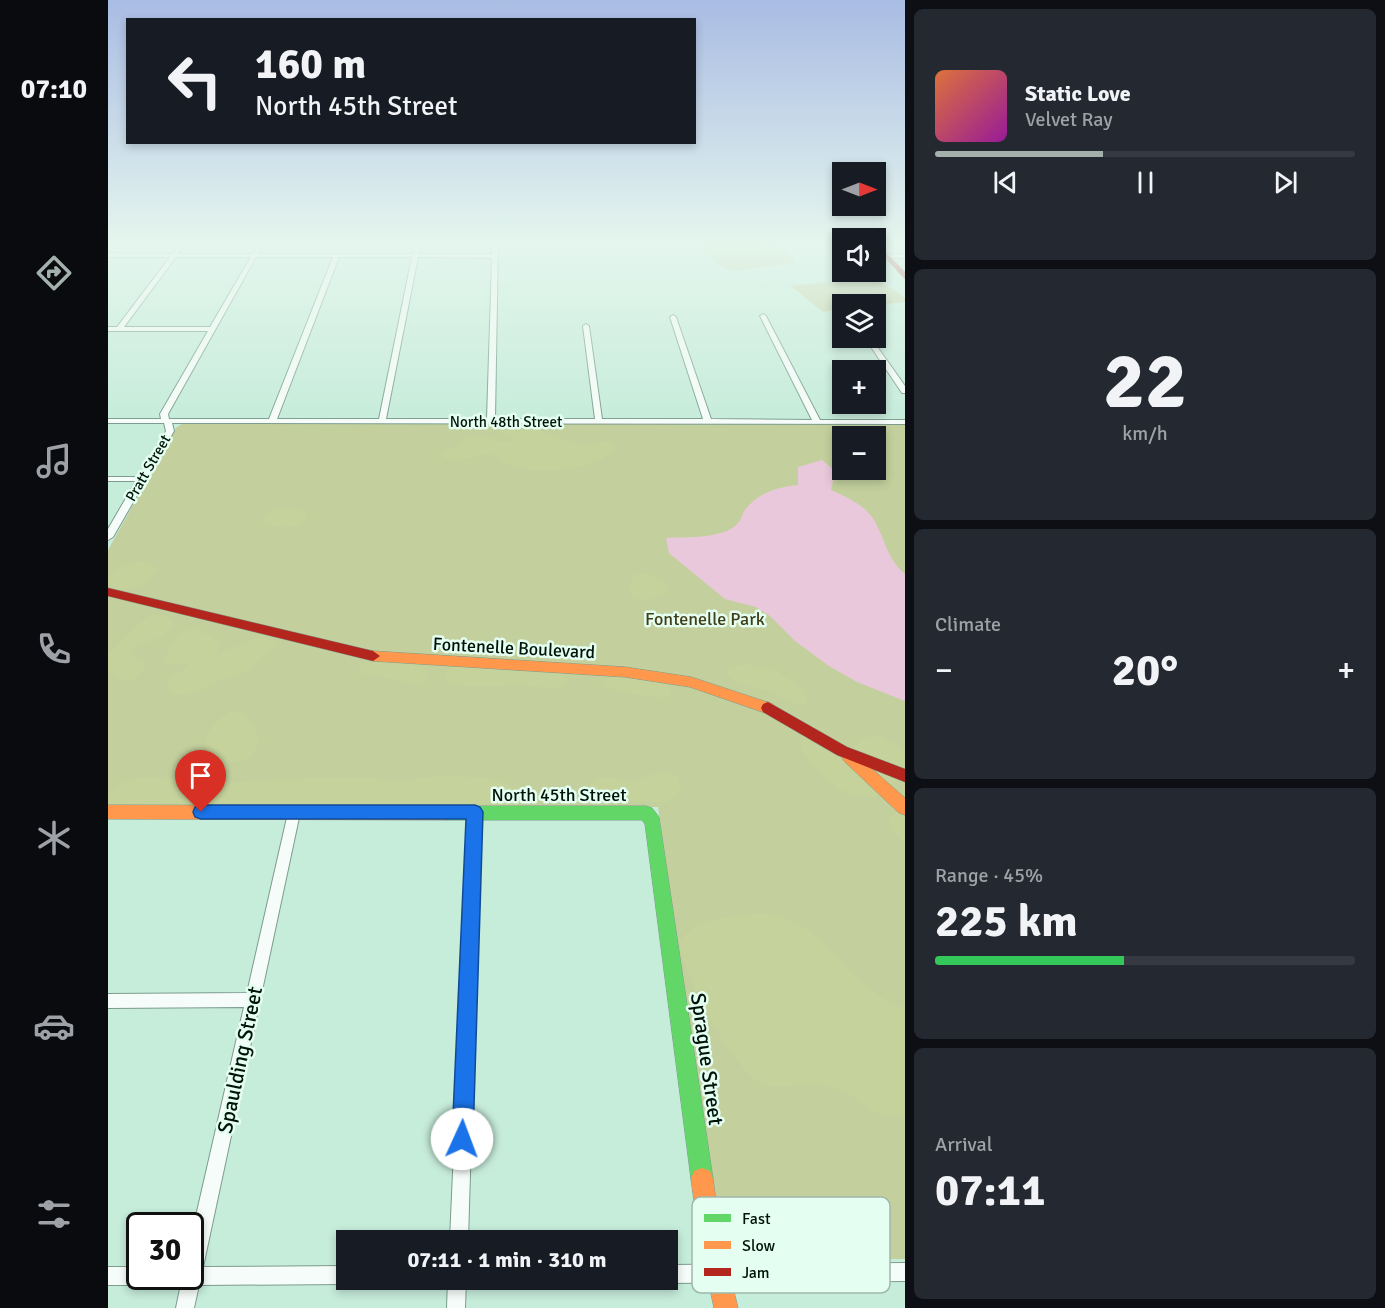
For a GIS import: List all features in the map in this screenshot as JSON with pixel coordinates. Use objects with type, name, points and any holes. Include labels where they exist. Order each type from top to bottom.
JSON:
[{"type":"main road","name":"Fontenelle Boulevard","points":[[108,592],[368,656],[436,662],[605,670],[684,681],[728,693],[770,709],[842,751],[901,775]]},
{"type":"main road","points":[[842,751],[905,808]]},
{"type":"main road","points":[[890,794],[889,781],[901,775]]},
{"type":"main road","name":"North 45th Street","points":[[108,812],[475,812],[646,813],[650,815]]},
{"type":"main road","name":"Sprague Street","points":[[650,815],[653,822],[704,1197]]},
{"type":"main road","name":"Sprague Street","points":[[723,1293],[726,1308]]},
{"type":"street","points":[[119,329],[138,303]]},
{"type":"street","name":"Pratt Street","points":[[108,537],[170,431],[171,428],[166,421],[165,414],[227,303]]},
{"type":"street","points":[[272,421],[317,303]]},
{"type":"street","points":[[382,422],[406,303]]},
{"type":"street","points":[[491,422],[494,303]]},
{"type":"street","points":[[673,316],[708,422]]},
{"type":"street","points":[[763,316],[817,422]]},
{"type":"street","points":[[585,326],[599,422]]},
{"type":"street","points":[[108,329],[213,329]]},
{"type":"street","points":[[875,348],[905,391]]},
{"type":"street","name":"North 48th Street","points":[[108,421],[905,422]]},
{"type":"street","points":[[108,479],[141,479]]},
{"type":"street","points":[[459,1230],[475,812]]},
{"type":"street","name":"Spaulding Street","points":[[204,1218],[294,813]]},
{"type":"street","points":[[108,1001],[253,1000]]},
{"type":"street","points":[[890,1272],[905,1272]]},
{"type":"street","points":[[204,1276],[336,1275]]},
{"type":"street","points":[[108,1276],[126,1276]]},
{"type":"street","name":"Spaulding Street","points":[[185,1308],[188,1290]]},
{"type":"street","points":[[456,1308],[457,1290]]},
{"type":"green space","points":[[812,303],[832,303],[832,311],[823,312]]},
{"type":"green space","name":"Fontenelle Park","points":[[183,423],[905,424],[905,1259],[890,1259],[890,1197],[714,1197],[658,807],[108,806],[108,550],[176,428]]},
{"type":"green space","points":[[494,423],[519,423],[580,445],[609,442],[615,448],[594,462],[566,469],[550,470],[522,469],[511,466],[491,453],[455,461],[441,456],[445,451],[456,447],[471,436],[482,435],[501,442],[513,441],[512,436],[486,427]]},
{"type":"green space","points":[[289,507],[307,513],[305,520],[290,527],[263,521],[263,518],[274,509]]},
{"type":"green space","points":[[138,562],[149,563],[157,568],[149,579],[138,586],[125,589],[111,588],[108,576],[122,567]]},
{"type":"green space","points":[[644,573],[662,579],[668,587],[667,593],[646,600],[633,598],[628,590],[634,575]]},
{"type":"green space","points":[[151,615],[162,615],[170,619],[173,627],[168,632],[133,649],[129,654],[145,662],[146,665],[138,676],[128,680],[118,678],[108,669],[108,654]]},
{"type":"green space","points":[[193,629],[207,634],[220,644],[217,655],[259,637],[279,642],[248,671],[217,681],[197,692],[179,695],[171,693],[168,687],[170,679],[187,667],[187,663],[169,665],[164,662],[164,658],[180,633]]},
{"type":"green space","points":[[371,659],[419,663],[427,669],[428,677],[416,684],[361,673],[359,669],[361,664]]},
{"type":"green space","points":[[746,664],[778,672],[803,689],[807,702],[798,705],[728,676],[729,668]]},
{"type":"green space","points":[[458,666],[506,671],[514,669],[564,673],[569,680],[563,687],[552,688],[514,684],[470,686],[447,682],[444,674],[450,668]]},
{"type":"green space","points":[[612,676],[663,681],[670,689],[670,693],[667,697],[653,697],[615,690],[604,684]]},
{"type":"green space","points":[[239,711],[249,719],[256,730],[258,741],[256,750],[250,757],[241,761],[218,758],[205,749],[210,731],[223,717]]},
{"type":"green space","points":[[875,736],[882,737],[905,751],[905,776],[882,793],[867,797],[855,796],[832,784],[812,765],[800,745],[801,741],[806,739],[843,760],[847,760],[858,744]]},
{"type":"green space","points":[[662,771],[676,776],[681,786],[677,795],[665,803],[632,801],[598,806],[587,803],[588,789],[595,780],[606,777],[635,781]]},
{"type":"green space","points":[[442,776],[474,777],[498,782],[517,791],[524,799],[519,808],[108,817],[108,796],[116,786],[134,778],[162,777],[214,783],[315,778],[369,778],[399,781]]},
{"type":"green space","points":[[899,811],[905,812],[905,845],[894,832],[890,816]]},
{"type":"green space","points":[[756,914],[788,919],[804,927],[870,989],[886,1000],[905,1008],[905,1114],[885,1115],[823,1084],[776,1086],[762,1083],[750,1075],[737,1060],[724,1042],[700,998],[679,942],[686,934],[704,923],[724,917]]},
{"type":"shaded area","points":[[822,460],[832,468],[831,490],[866,510],[878,527],[894,562],[905,574],[905,701],[857,682],[829,666],[795,641],[770,616],[756,607],[725,599],[669,553],[666,538],[715,535],[724,532],[739,522],[750,504],[762,495],[775,489],[798,485],[798,467]]},
{"type":"traffic: fast","points":[[446,813],[646,813],[653,822],[702,1179]]},
{"type":"traffic: slow","points":[[373,656],[625,672],[691,682],[768,708]]},
{"type":"traffic: slow","points":[[850,758],[905,808]]},
{"type":"traffic: slow","points":[[108,812],[446,813]]},
{"type":"traffic: slow","points":[[702,1179],[704,1197]]},
{"type":"traffic: slow","points":[[723,1293],[726,1308]]},
{"type":"traffic: jam","points":[[108,592],[373,656]]},
{"type":"traffic: jam","points":[[768,708],[842,751],[905,776]]},
{"type":"route","points":[[201,812],[475,812],[462,1139]]}]
